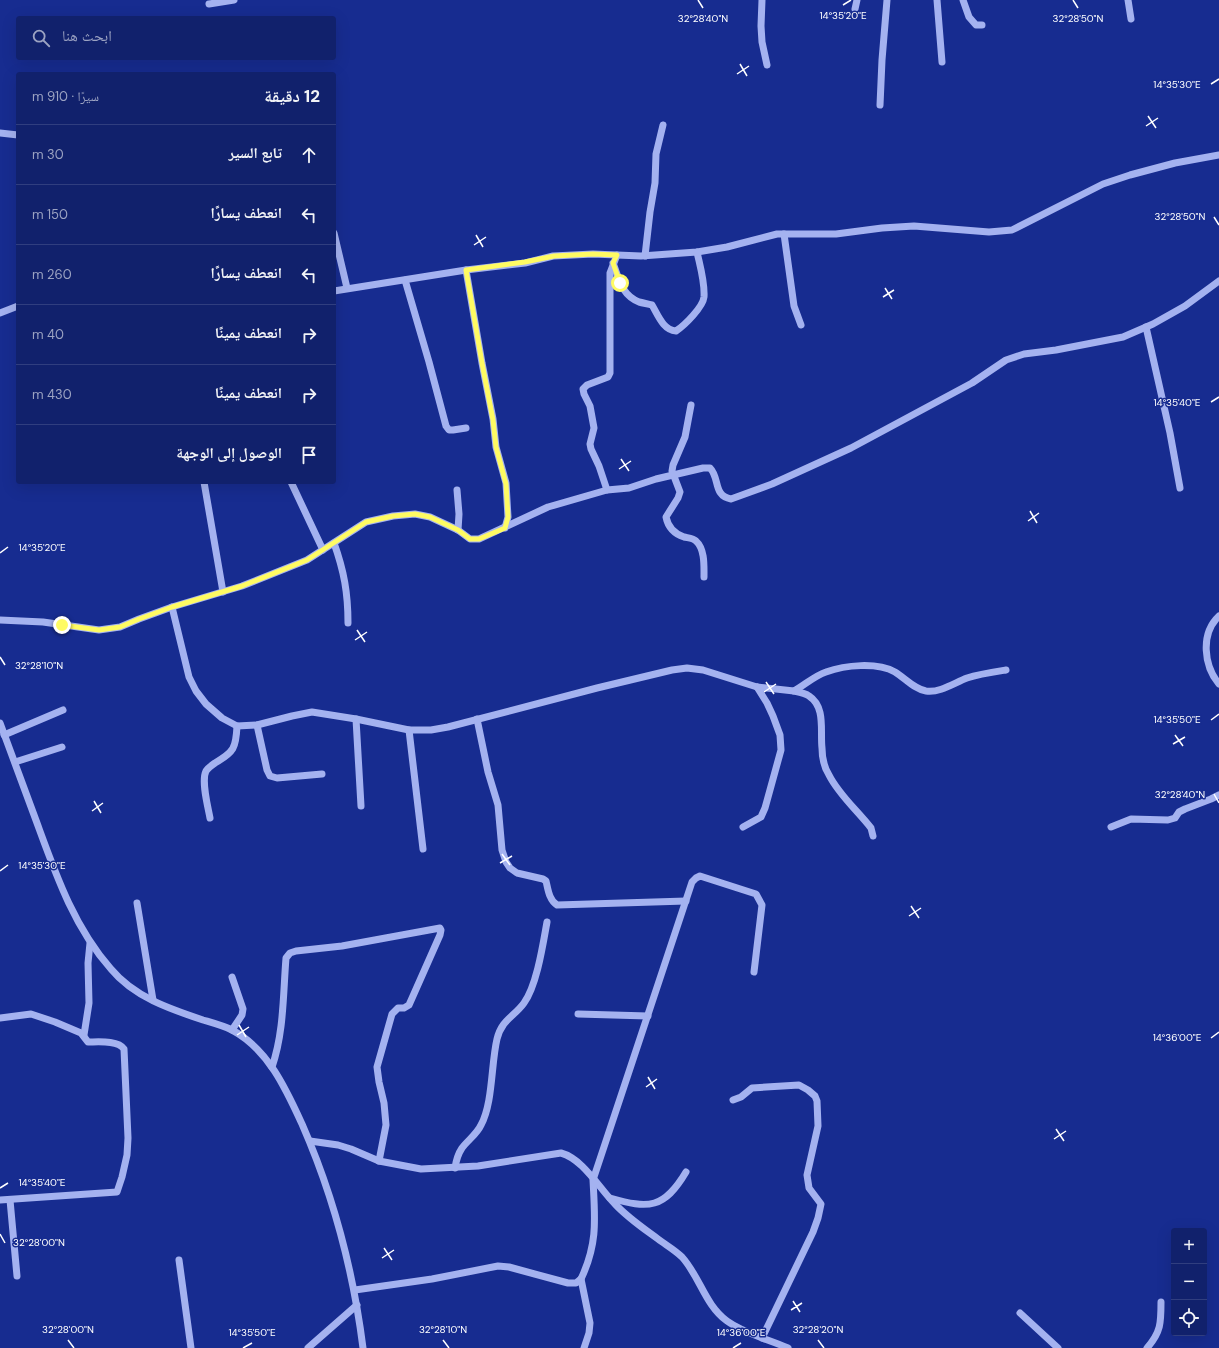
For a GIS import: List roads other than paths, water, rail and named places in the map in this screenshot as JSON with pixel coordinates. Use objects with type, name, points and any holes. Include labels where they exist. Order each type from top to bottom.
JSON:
[{"type":"street","points":[[209,4],[234,0]]},
{"type":"street","points":[[762,0],[760,26],[767,65]]},
{"type":"street","points":[[855,9],[857,0]]},
{"type":"street","points":[[880,105],[887,0]]},
{"type":"street","points":[[937,0],[942,62]]},
{"type":"street","points":[[963,0],[972,21],[976,25],[982,25]]},
{"type":"street","points":[[1128,0],[1131,19]]},
{"type":"street","points":[[645,256],[655,183],[656,154],[663,125]]},
{"type":"street","points":[[0,133],[16,135]]},
{"type":"street","points":[[336,291],[525,262],[554,256],[593,254],[645,256],[697,252],[727,247],[777,234],[836,234],[882,228],[914,226],[989,232],[1012,230],[1103,184],[1175,163],[1219,155]]},
{"type":"street","points":[[784,234],[794,306],[801,325]]},
{"type":"street","points":[[336,241],[347,288]]},
{"type":"street","points":[[613,263],[624,291],[638,302],[652,305],[661,322],[667,328],[676,331],[687,322],[703,302],[704,296],[702,276],[697,252]]},
{"type":"street","points":[[607,490],[590,444],[594,428],[590,406],[584,394],[584,389],[587,385],[608,377],[610,373],[609,286],[610,273],[617,255]]},
{"type":"street","points":[[466,270],[493,420],[496,447],[506,484],[508,517],[505,528]]},
{"type":"street","points":[[405,280],[446,426],[449,430],[466,428]]},
{"type":"street","points":[[0,620],[43,622],[99,630],[120,627],[172,607],[223,592],[307,560],[366,522],[393,516],[415,514],[430,517],[458,530],[470,539],[479,539],[548,507],[607,490],[629,488],[674,474],[703,468],[710,468],[714,472],[719,492],[724,498],[730,499],[772,484],[851,448],[972,383],[1006,360],[1024,354],[1056,350],[1123,337],[1146,327],[1185,306],[1219,282]]},
{"type":"street","points":[[0,313],[16,307]]},
{"type":"street","points":[[1146,327],[1170,433],[1180,488]]},
{"type":"street","points":[[691,405],[685,437],[673,465],[672,471],[680,492],[666,517],[667,524],[672,529],[681,536],[697,542],[701,549],[703,558],[704,577]]},
{"type":"street","points":[[204,484],[223,592]]},
{"type":"street","points":[[292,484],[323,550]]},
{"type":"street","points":[[457,490],[459,514],[458,530]]},
{"type":"street","points":[[334,543],[342,564],[348,597],[348,623]]},
{"type":"street","points":[[172,607],[189,677],[196,691],[206,704],[222,718],[237,726],[257,725],[312,712],[409,730],[431,730],[448,727],[597,688],[672,670],[687,668],[703,670],[757,687],[794,691],[808,695],[815,701],[819,709],[822,723],[822,747],[828,774],[838,789],[871,828],[874,836]]},
{"type":"street","points":[[1219,616],[1210,629],[1206,642],[1207,658],[1213,676],[1219,684]]},
{"type":"street","points":[[794,691],[814,678],[826,672],[840,668],[872,665],[883,667],[895,672],[916,687],[925,691],[935,690],[966,679],[1006,670]]},
{"type":"street","points":[[743,827],[761,818],[781,750],[780,735],[773,716],[757,687]]},
{"type":"street","points":[[4,735],[63,710]]},
{"type":"street","points":[[356,719],[361,806]]},
{"type":"street","points":[[477,719],[488,772],[498,805],[502,850],[506,862],[510,868],[517,873],[542,878],[546,881],[552,902],[557,905],[686,901]]},
{"type":"street","points":[[0,723],[67,900],[80,927],[90,943],[111,970],[126,985],[153,1000],[178,1011],[232,1030],[258,1050],[272,1067],[282,1083],[310,1141],[334,1204],[355,1290],[363,1348]]},
{"type":"street","points":[[257,725],[267,770],[270,776],[277,778],[322,774]]},
{"type":"street","points":[[210,818],[204,781],[206,772],[210,766],[229,755],[233,750],[237,726]]},
{"type":"street","points":[[409,730],[423,849]]},
{"type":"street","points":[[15,762],[62,747]]},
{"type":"street","points":[[1110,827],[1131,819],[1168,820],[1175,818],[1179,812],[1211,800],[1219,795]]},
{"type":"street","points":[[584,1348],[589,1333],[590,1323],[581,1280],[594,1244],[596,1212],[593,1180],[692,882],[696,878],[700,876],[756,894],[762,905],[754,972]]},
{"type":"street","points":[[137,903],[153,1000]]},
{"type":"street","points":[[455,1168],[457,1158],[462,1149],[481,1125],[486,1110],[497,1038],[503,1023],[524,1003],[530,992],[540,960],[547,922]]},
{"type":"street","points":[[272,1067],[278,1051],[283,1014],[286,958],[290,953],[342,946],[440,928],[440,935],[409,1005],[404,1008],[398,1008],[392,1014],[377,1067],[384,1103],[386,1125],[379,1160]]},
{"type":"street","points":[[84,1035],[89,1003],[88,963],[90,943]]},
{"type":"street","points":[[232,977],[243,1009],[242,1015],[232,1030]]},
{"type":"street","points":[[0,1018],[31,1014],[77,1031],[84,1035],[88,1042],[116,1044],[120,1045],[124,1049],[127,1149],[122,1176],[117,1192],[0,1200]]},
{"type":"street","points":[[578,1014],[648,1016]]},
{"type":"street","points":[[733,1100],[741,1097],[752,1088],[799,1085],[808,1090],[817,1101],[818,1126],[807,1175],[809,1188],[821,1204],[820,1211],[813,1232],[762,1338]]},
{"type":"street","points":[[310,1141],[351,1149],[379,1160],[421,1169],[455,1168],[509,1162],[561,1153],[568,1155],[577,1161],[593,1180],[633,1221],[681,1256],[695,1273],[708,1300],[716,1311],[728,1321],[762,1338],[771,1345],[788,1348]]},
{"type":"street","points":[[610,1198],[629,1204],[648,1205],[660,1202],[669,1196],[686,1172]]},
{"type":"street","points":[[10,1200],[17,1276]]},
{"type":"street","points":[[179,1260],[191,1348]]},
{"type":"street","points":[[355,1290],[424,1280],[498,1266],[509,1267],[568,1284],[576,1283],[581,1280]]},
{"type":"street","points":[[1147,1348],[1159,1332],[1161,1302]]},
{"type":"street","points":[[308,1348],[357,1305]]},
{"type":"street","points":[[1020,1313],[1058,1348]]}]
